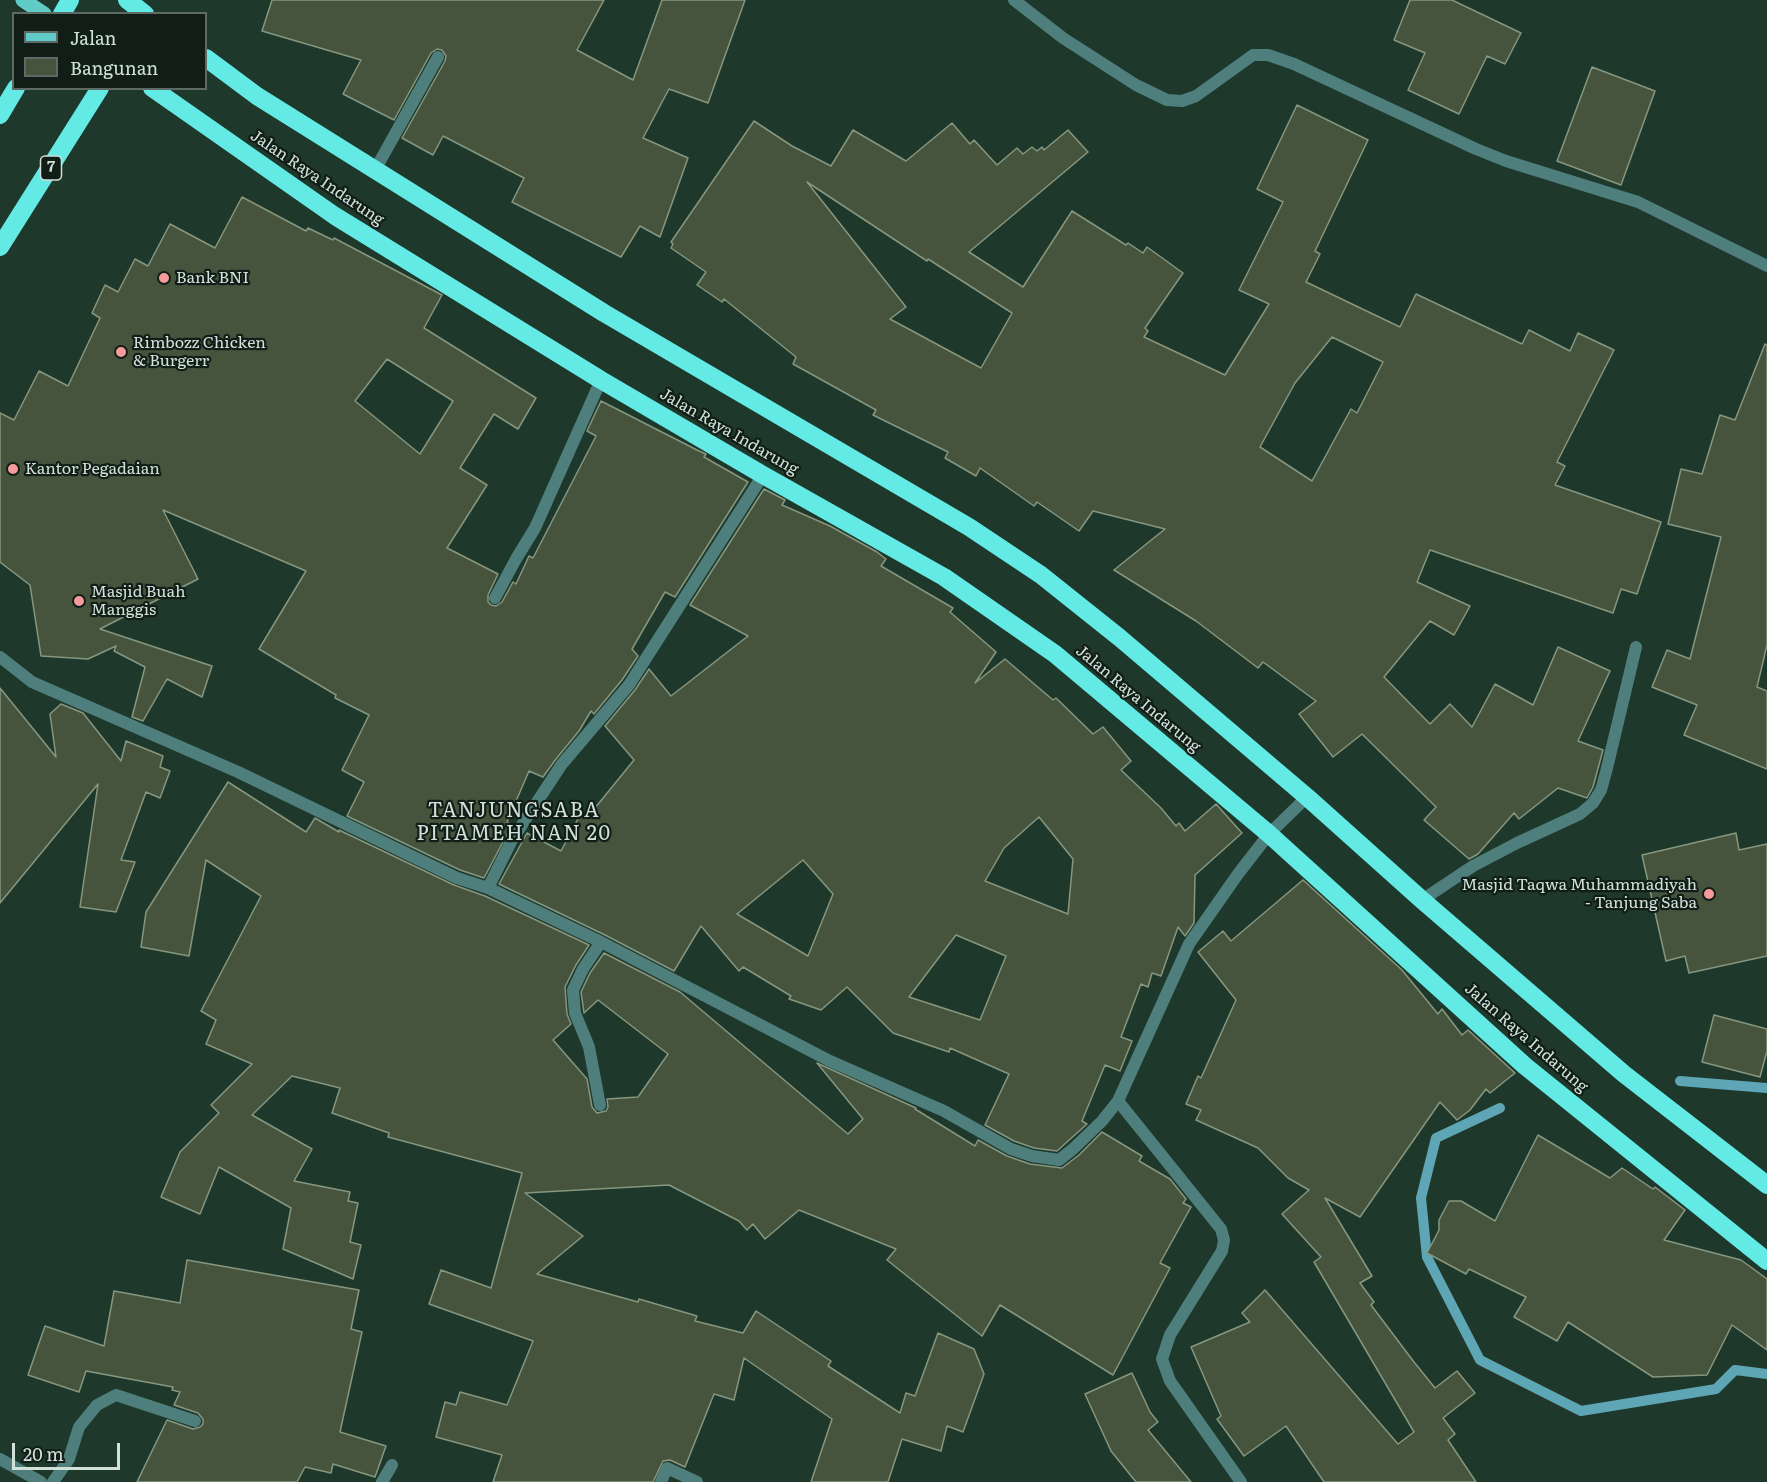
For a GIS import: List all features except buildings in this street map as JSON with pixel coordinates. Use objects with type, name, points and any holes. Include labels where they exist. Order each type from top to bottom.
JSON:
[{"type":"highway","points":[[127,0],[143,12]]},
{"type":"highway","points":[[148,12],[157,0]]},
{"type":"highway","points":[[207,59],[257,96],[604,313],[969,527],[1041,575],[1120,638],[1307,797],[1422,900],[1624,1074],[1767,1185]]},
{"type":"highway","points":[[0,115],[15,90]]},
{"type":"highway","name":"7","points":[[0,247],[99,90]]},
{"type":"highway","name":"Jalan Raya Indarung","points":[[155,90],[335,216],[601,380],[944,577],[1054,654],[1269,834],[1525,1066],[1767,1261]]},
{"type":"main road","points":[[23,0],[41,12]]},
{"type":"street","points":[[1014,0],[1072,44],[1136,85],[1167,100],[1182,101],[1196,96],[1253,55],[1268,55],[1294,64],[1506,161],[1638,202],[1767,266]]},
{"type":"street","points":[[375,170],[438,57]]},
{"type":"street","points":[[495,598],[535,528],[601,380]]},
{"type":"street","points":[[488,888],[512,840],[556,774],[629,685],[763,475]]},
{"type":"street","points":[[1422,900],[1473,867],[1517,843],[1580,814],[1593,802],[1601,790],[1606,772],[1636,647]]},
{"type":"street","points":[[0,657],[32,682],[238,772],[457,878],[488,888],[601,942],[830,1061],[944,1112],[1011,1149],[1032,1156],[1059,1160],[1102,1121],[1118,1101],[1189,944],[1269,834],[1307,797]]},
{"type":"street","points":[[600,1105],[589,1047],[575,1013],[573,990],[583,969],[601,942]]},
{"type":"street","points":[[1118,1101],[1221,1229],[1224,1240],[1222,1251],[1170,1335],[1162,1359],[1170,1381],[1241,1482]]},
{"type":"street","points":[[53,1482],[69,1459],[79,1426],[97,1405],[116,1395],[195,1421]]},
{"type":"street","points":[[0,1459],[41,1482]]},
{"type":"street","points":[[382,1482],[392,1465]]},
{"type":"street","points":[[661,1482],[668,1468],[697,1482]]},
{"type":"waterway","points":[[1680,1081],[1767,1088]]},
{"type":"waterway","points":[[1500,1108],[1436,1138],[1421,1198],[1427,1257],[1480,1360],[1581,1411],[1716,1389],[1735,1370],[1767,1374]]},
{"type":"place","name":"Bank BNI","points":[[164,278]]},
{"type":"place","name":"Rimbozz Chicken & Burgerr","points":[[121,352]]},
{"type":"place","name":"Kantor Pegadaian","points":[[13,469]]},
{"type":"place","name":"Masjid Buah Manggis","points":[[79,601]]},
{"type":"place","name":"Masjid Taqwa Muhammadiyah - Tanjung Saba","points":[[1709,894]]},
{"type":"district","name":"TANJUNGSABA PITAMEH NAN 20","points":[[514,822]]}]
